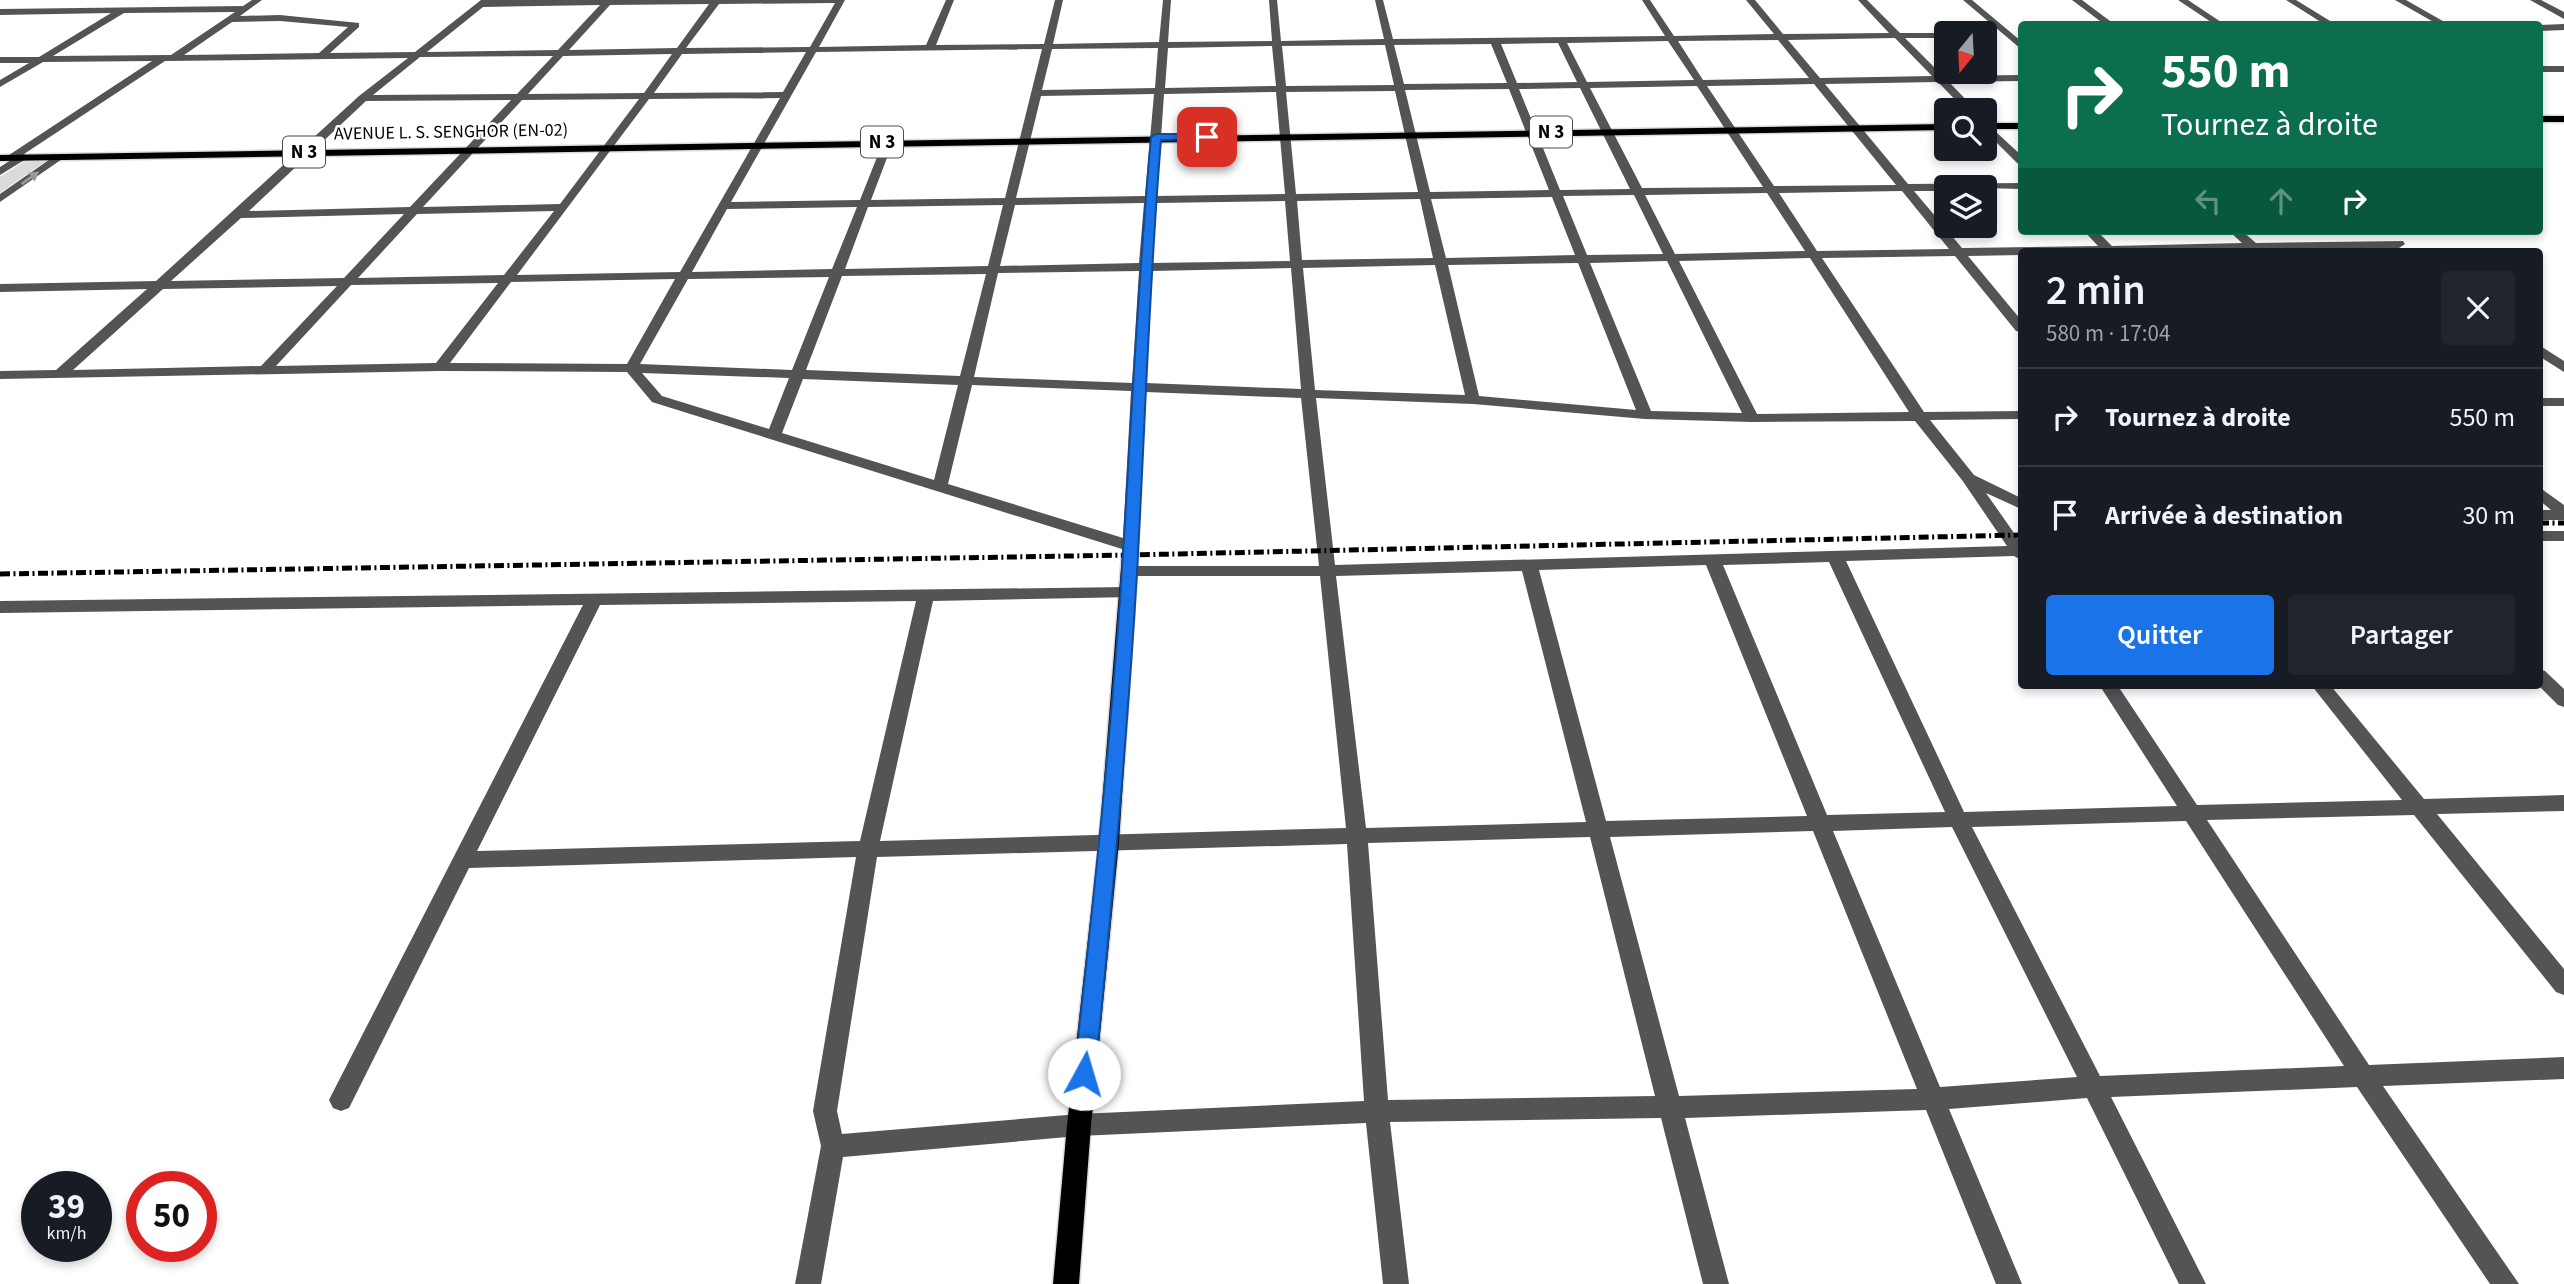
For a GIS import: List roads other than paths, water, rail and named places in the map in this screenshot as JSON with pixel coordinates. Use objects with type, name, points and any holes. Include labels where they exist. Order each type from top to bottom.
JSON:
[{"type":"main road","points":[[2543,119],[2564,119]]},
{"type":"main road","points":[[1997,126],[2018,126]]},
{"type":"main road","name":"N 3","points":[[609,147],[1934,127]]},
{"type":"main road","name":"AVENUE L. S. SENGHOR (EN-02)","points":[[0,158],[609,147]]},
{"type":"main road","points":[[1066,1284],[1079,1125],[1110,842],[1130,557]]},
{"type":"street","points":[[1,13],[25,0]]},
{"type":"street","points":[[0,84],[140,0]]},
{"type":"street","points":[[0,172],[17,157],[258,0]]},
{"type":"street","points":[[61,373],[238,215],[363,98],[483,2],[836,0]]},
{"type":"street","points":[[631,368],[841,0]]},
{"type":"street","points":[[930,48],[950,0]]},
{"type":"street","points":[[940,487],[1059,0]]},
{"type":"street","points":[[1130,557],[1145,266],[1167,0]]},
{"type":"street","points":[[1273,0],[1308,394],[1357,835],[1377,1111],[1396,1284]]},
{"type":"street","points":[[1378,0],[1473,400]]},
{"type":"street","points":[[1646,0],[1920,417],[1969,478],[2018,550]]},
{"type":"street","points":[[1749,0],[2018,324]]},
{"type":"street","points":[[1862,0],[1934,73]]},
{"type":"street","points":[[1967,0],[2018,43]]},
{"type":"street","points":[[2076,0],[2105,21]]},
{"type":"street","points":[[2182,0],[2214,21]]},
{"type":"street","points":[[2290,0],[2325,21]]},
{"type":"street","points":[[2399,0],[2438,21]]},
{"type":"street","points":[[2533,0],[2564,16]]},
{"type":"street","points":[[265,370],[608,1]]},
{"type":"street","points":[[440,367],[717,1]]},
{"type":"street","points":[[1,13],[245,9]]},
{"type":"street","points":[[230,19],[280,18],[356,25],[321,56]]},
{"type":"street","points":[[2543,28],[2564,27]]},
{"type":"street","points":[[1997,34],[2018,34]]},
{"type":"street","points":[[0,60],[1934,35]]},
{"type":"street","points":[[1561,40],[1752,418]]},
{"type":"street","points":[[1495,41],[1645,415]]},
{"type":"street","points":[[2543,69],[2564,69]]},
{"type":"street","points":[[1997,78],[2018,78]]},
{"type":"street","points":[[1037,93],[1934,79]]},
{"type":"street","points":[[1945,84],[1959,98]]},
{"type":"street","points":[[363,98],[787,95]]},
{"type":"street","points":[[1997,138],[2018,158]]},
{"type":"street","points":[[774,435],[888,142]]},
{"type":"street","points":[[0,199],[60,157]]},
{"type":"street","points":[[724,205],[2018,186]]},
{"type":"street","points":[[238,215],[562,207]]},
{"type":"street","points":[[2094,235],[2108,248]]},
{"type":"street","points":[[2240,235],[2255,248]]},
{"type":"street","points":[[2388,235],[2404,248]]},
{"type":"street","points":[[2285,248],[2399,244]]},
{"type":"street","points":[[0,288],[2018,251]]},
{"type":"street","points":[[2543,352],[2564,368]]},
{"type":"street","points":[[0,375],[440,367],[631,368],[1473,400],[1645,415],[1752,418],[2018,415]]},
{"type":"street","points":[[631,368],[657,399],[940,487],[1130,557],[1326,571],[2018,553]]},
{"type":"street","points":[[2543,402],[2564,402]]},
{"type":"street","points":[[1969,478],[2018,502]]},
{"type":"street","points":[[2543,496],[2564,514]]},
{"type":"street","points":[[2543,515],[2564,514]]},
{"type":"street","points":[[2543,536],[2564,536]]},
{"type":"street","points":[[1835,556],[1958,819],[2193,1284]]},
{"type":"street","points":[[1712,559],[2009,1284]]},
{"type":"street","points":[[1529,564],[1716,1284]]},
{"type":"street","points":[[0,607],[593,602],[1126,593]]},
{"type":"street","points":[[808,1284],[833,1146],[825,1111],[868,849],[926,596]]},
{"type":"street","points":[[341,1100],[593,602]]},
{"type":"street","points":[[2543,679],[2564,700]]},
{"type":"street","points":[[2111,689],[2363,1076],[2506,1284]]},
{"type":"street","points":[[2323,689],[2564,985]]},
{"type":"street","points":[[463,860],[2564,803]]},
{"type":"street","points":[[833,1146],[1079,1125],[1377,1111],[1671,1107],[1932,1099],[2094,1087],[2564,1068]]},
{"type":"railway","points":[[2543,523],[2564,523]]},
{"type":"railway","points":[[0,574],[1130,555],[2018,535]]}]
